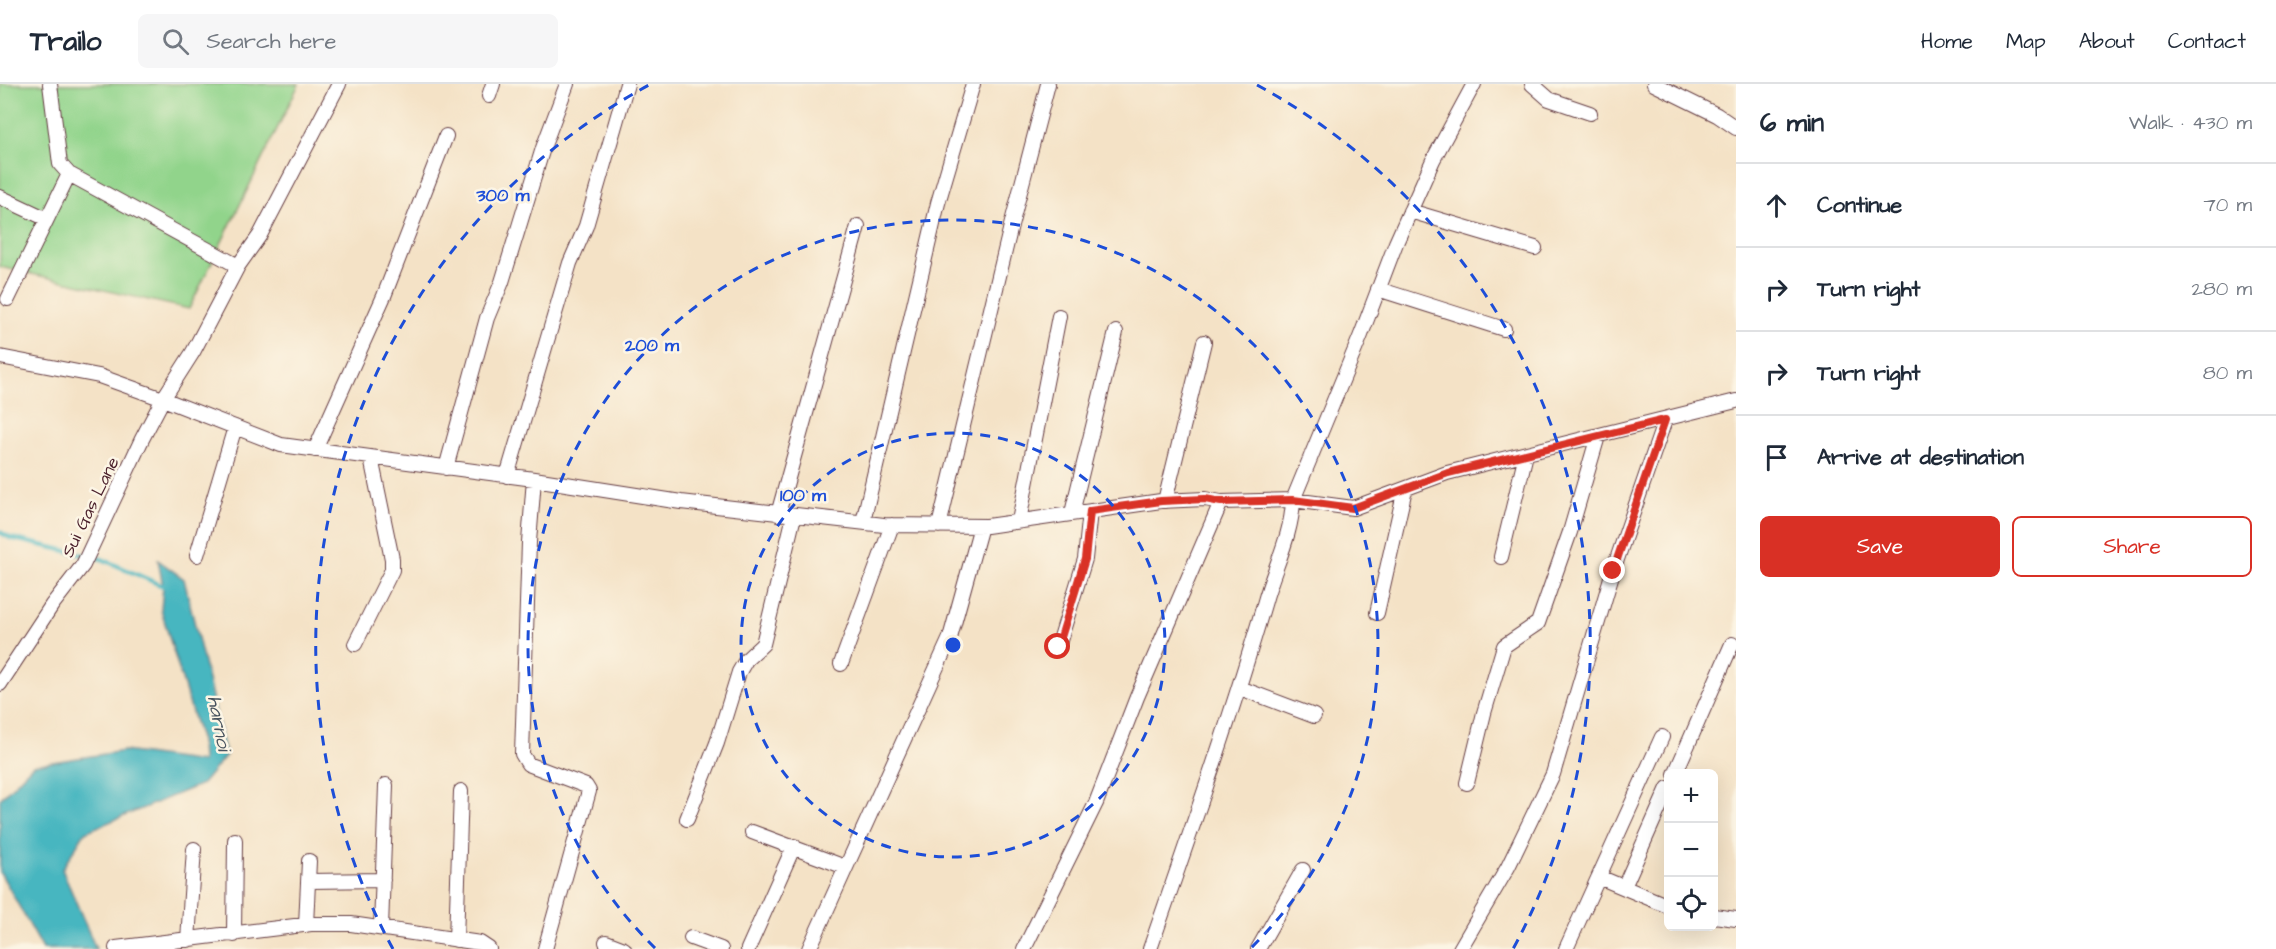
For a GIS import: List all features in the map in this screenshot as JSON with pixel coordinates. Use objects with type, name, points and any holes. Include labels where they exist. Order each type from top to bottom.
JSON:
[{"type":"street","points":[[50,84],[60,164],[69,174],[238,266]]},
{"type":"street","name":"Sui Gas Lane","points":[[0,684],[52,605],[84,565],[163,399],[193,352],[238,266],[260,235],[339,84]]},
{"type":"street","points":[[446,468],[487,318],[502,282],[543,148],[567,84]]},
{"type":"street","points":[[507,476],[570,263],[586,226],[627,84]]},
{"type":"street","points":[[863,522],[938,203],[973,84]]},
{"type":"street","points":[[939,526],[1011,226],[1048,84]]},
{"type":"street","points":[[1150,949],[1240,688],[1271,579],[1292,519],[1293,500],[1410,211],[1433,160],[1474,84]]},
{"type":"street","points":[[1532,84],[1549,99],[1590,113]]},
{"type":"street","points":[[1657,85],[1718,115],[1736,129]]},
{"type":"street","points":[[315,450],[384,296],[446,136]]},
{"type":"street","points":[[8,299],[69,174]]},
{"type":"street","points":[[0,198],[47,219]]},
{"type":"street","points":[[1410,211],[1535,248]]},
{"type":"street","points":[[778,514],[858,226]]},
{"type":"street","points":[[1378,290],[1504,329]]},
{"type":"street","points":[[1019,521],[1059,316]]},
{"type":"street","points":[[1072,513],[1116,332]]},
{"type":"street","points":[[1165,501],[1204,342]]},
{"type":"street","points":[[0,357],[99,376],[281,445],[534,479],[681,502],[892,525],[981,526],[1165,501],[1205,499],[1221,502],[1293,500],[1353,508],[1448,473],[1736,401]]},
{"type":"street","points":[[1460,949],[1508,867],[1553,774],[1613,571],[1665,420]]},
{"type":"street","points":[[197,555],[234,427]]},
{"type":"street","points":[[1467,783],[1484,713],[1504,646],[1538,623],[1570,532],[1598,436]]},
{"type":"street","points":[[1501,557],[1526,454]]},
{"type":"street","points":[[355,644],[392,570],[392,560],[371,458]]},
{"type":"street","points":[[534,479],[529,542],[522,754],[528,764],[586,786],[588,791],[544,949]]},
{"type":"street","points":[[1377,613],[1405,489]]},
{"type":"street","points":[[1024,949],[1096,803],[1137,697],[1221,502]]},
{"type":"street","points":[[1058,647],[1085,559],[1090,511]]},
{"type":"street","points":[[687,819],[717,743],[739,672],[746,660],[763,644],[794,516]]},
{"type":"street","points":[[841,664],[892,525]]},
{"type":"street","points":[[809,949],[950,638],[981,526]]},
{"type":"street","points":[[1677,769],[1732,644]]},
{"type":"street","points":[[1240,688],[1314,716]]},
{"type":"street","points":[[1566,949],[1662,736]]},
{"type":"street","points":[[381,928],[386,784]]},
{"type":"street","points":[[456,940],[460,791]]},
{"type":"street","points":[[1624,887],[1664,797]]},
{"type":"street","points":[[752,832],[845,867]]},
{"type":"street","points":[[234,935],[235,840]]},
{"type":"street","points":[[748,949],[794,846]]},
{"type":"street","points":[[188,940],[194,849]]},
{"type":"street","points":[[306,925],[309,861]]},
{"type":"street","points":[[1258,949],[1303,870]]},
{"type":"street","points":[[1599,877],[1664,904]]},
{"type":"street","points":[[309,881],[383,880]]},
{"type":"street","points":[[1718,917],[1736,919]]},
{"type":"street","points":[[116,948],[188,940],[217,943],[234,935],[306,925],[351,924],[480,944],[489,949]]},
{"type":"street","points":[[692,938],[721,949]]},
{"type":"street","points":[[606,942],[624,949]]},
{"type":"green space","points":[[0,84],[299,84],[189,309],[0,267]]},
{"type":"water","points":[[158,560],[184,579],[226,755],[202,784],[85,832],[62,869],[96,949],[43,949],[0,872],[0,799],[33,765],[124,751],[202,762],[201,742],[161,610],[163,586]]},
{"type":"waterway","name":"harnoi","points":[[0,532],[10,538],[102,559],[163,586],[166,584]]},
{"type":"route","points":[[1058,647],[1085,559],[1090,511],[1161,501],[1205,499],[1221,502],[1293,500],[1353,508],[1448,473],[1665,420],[1613,571]]}]
